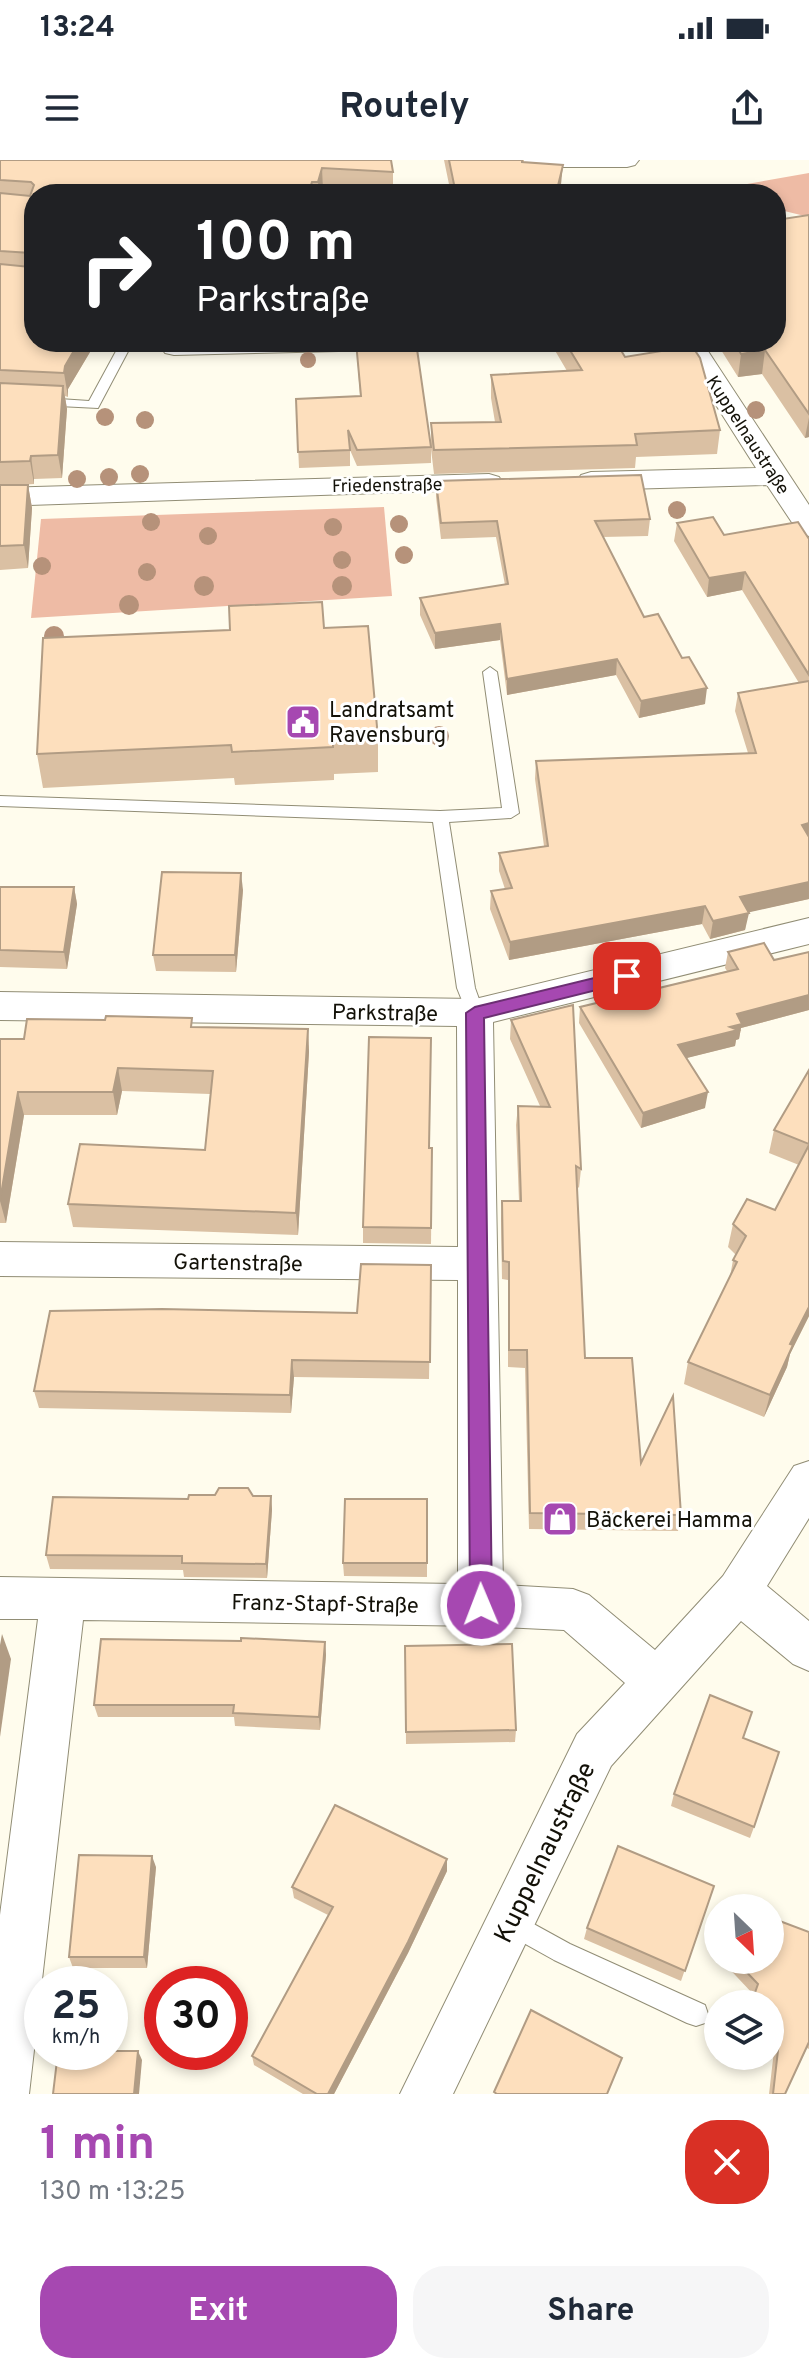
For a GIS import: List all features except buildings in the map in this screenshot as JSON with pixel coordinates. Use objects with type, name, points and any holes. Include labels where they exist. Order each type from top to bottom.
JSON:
[{"type":"street","points":[[521,160],[586,168],[627,160]]},
{"type":"street","name":"Kuppelnaustraße","points":[[695,352],[809,527]]},
{"type":"street","points":[[571,481],[775,476]]},
{"type":"street","name":"Friedenstraße","points":[[0,497],[509,482]]},
{"type":"street","name":"Parkstraße","points":[[0,1006],[475,1013],[809,931]]},
{"type":"street","points":[[475,1013],[481,1605]]},
{"type":"street","name":"Gartenstraße","points":[[0,1259],[476,1264]]},
{"type":"street","name":"Kuppelnaustraße","points":[[426,2094],[594,1750],[739,1591],[809,1480]]},
{"type":"street","points":[[739,1591],[809,1649]]},
{"type":"street","name":"Franz-Stapf-Straße","points":[[0,1598],[481,1605],[573,1610],[657,1681]]},
{"type":"street","points":[[3,2094],[63,1599]]},
{"type":"lane","points":[[0,399],[93,405],[122,352]]},
{"type":"lane","points":[[0,801],[440,817],[511,813],[490,672]]},
{"type":"lane","points":[[440,817],[466,988],[475,1013]]},
{"type":"lane","points":[[510,1923],[562,1952],[696,2014]]},
{"type":"shaded area","points":[[809,173],[809,217],[786,211],[786,184],[747,184]]},
{"type":"shaded area","points":[[384,507],[392,596],[31,618],[41,519]]},
{"type":"place","name":"Landratsamt Ravensburg","points":[[303,722]]},
{"type":"place","name":"Bäckerei Hamma","points":[[560,1519]]},
{"type":"route","points":[[481,1605],[475,1013],[627,976]]}]
